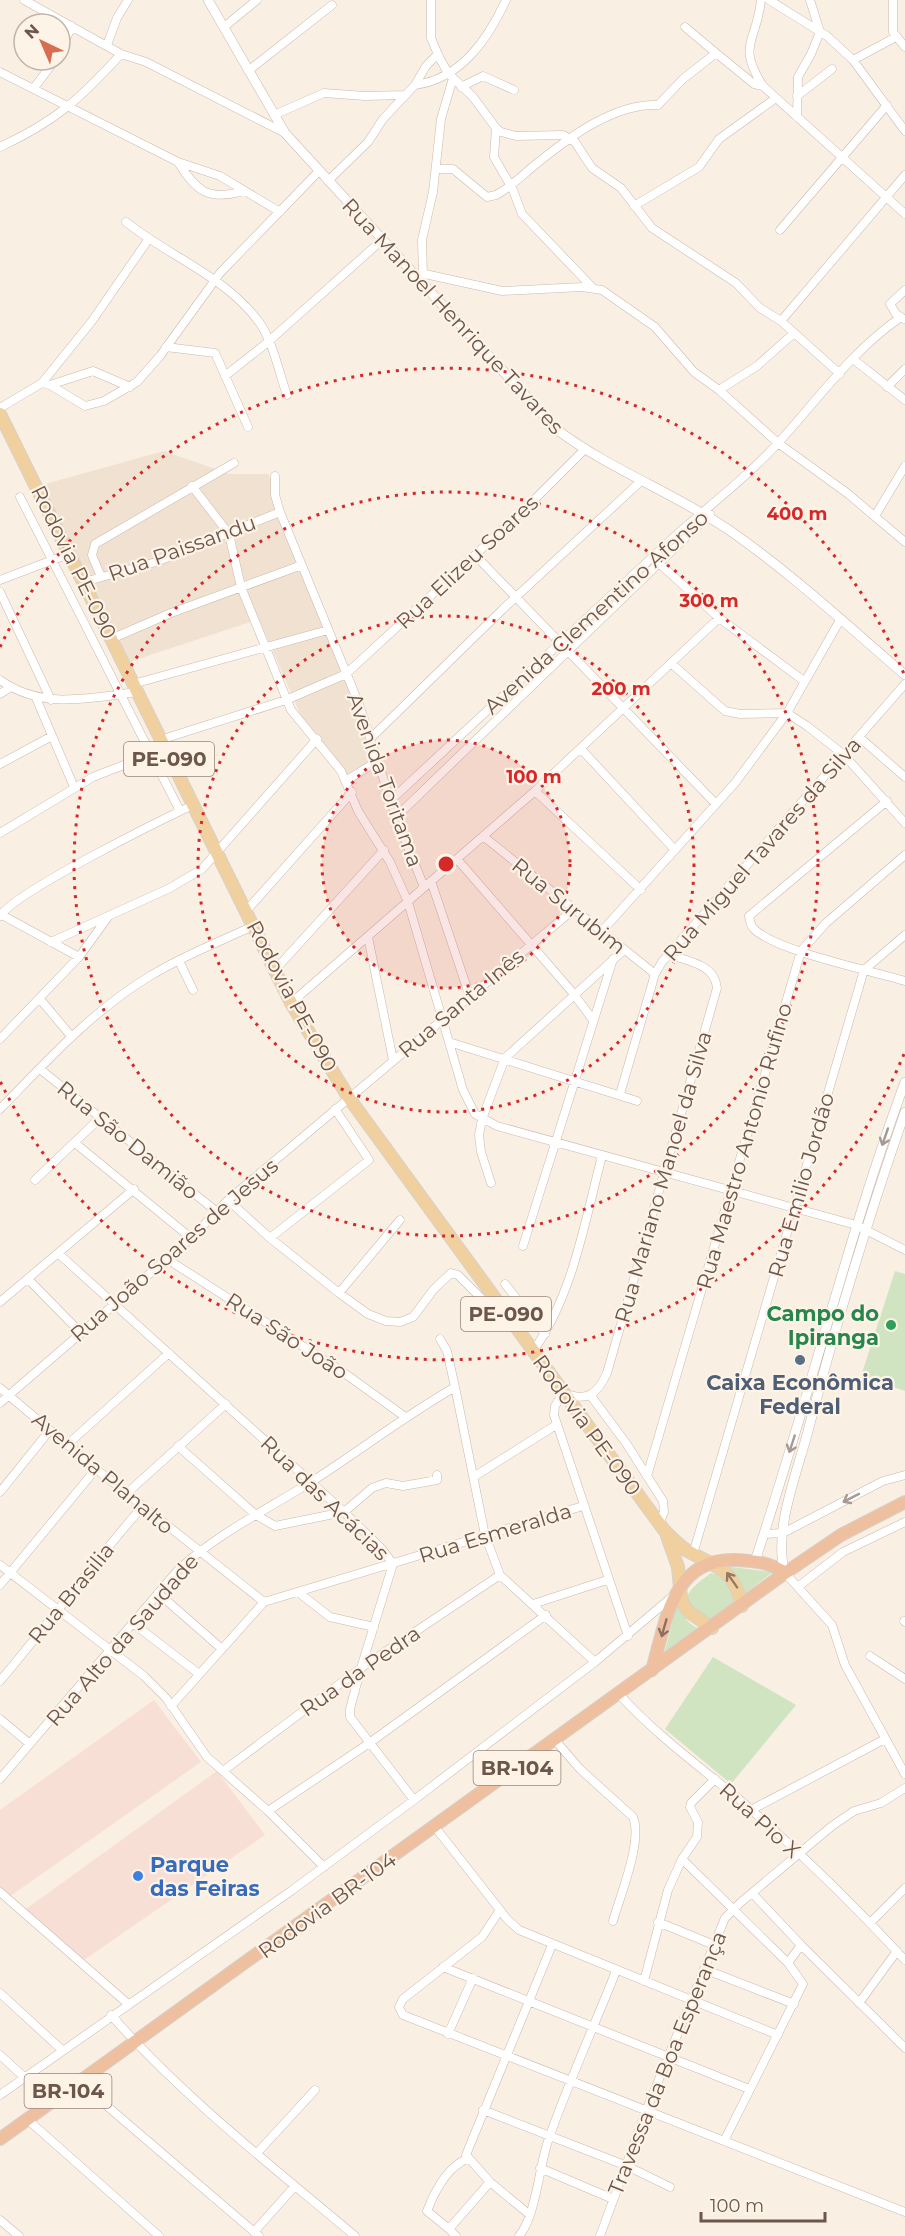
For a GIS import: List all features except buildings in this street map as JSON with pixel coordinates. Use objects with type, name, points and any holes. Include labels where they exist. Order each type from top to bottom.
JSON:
[{"type":"highway","name":"Rodovia BR-104","points":[[0,2139],[712,1628],[785,1573],[841,1535],[905,1502]]},
{"type":"highway","points":[[652,1670],[678,1590],[693,1571],[711,1561],[755,1561],[774,1566],[785,1573]]},
{"type":"main road","name":"Rodovia PE-090","points":[[0,414],[71,553],[162,745],[247,910],[291,1003],[349,1098],[662,1527],[693,1554],[711,1561],[731,1578],[738,1590],[742,1606]]},
{"type":"main road","name":"Rodovia PE-090","points":[[662,1527],[675,1557],[678,1590],[689,1612],[712,1628]]},
{"type":"street","points":[[24,0],[46,12]]},
{"type":"street","points":[[107,45],[117,18],[128,0]]},
{"type":"street","name":"Rua Manoel Henrique Tavares","points":[[208,0],[285,133],[382,240],[422,277],[542,416],[585,449],[705,515],[753,548],[905,675]]},
{"type":"street","points":[[224,27],[257,0]]},
{"type":"street","points":[[431,0],[431,38],[438,54],[451,76],[496,128],[501,132],[516,136],[563,135],[570,139],[579,147],[592,168],[621,188],[659,234],[721,272],[760,308],[781,321],[840,374]]},
{"type":"street","points":[[416,85],[432,83],[451,76],[481,44],[496,22],[506,0]]},
{"type":"street","points":[[761,0],[760,13],[748,49],[752,68],[764,86],[905,214]]},
{"type":"street","points":[[769,0],[820,32],[853,60],[905,131]]},
{"type":"street","points":[[797,117],[798,77],[820,32],[810,0]]},
{"type":"street","points":[[893,0],[892,28],[905,47]]},
{"type":"street","points":[[248,71],[332,5]]},
{"type":"street","points":[[72,26],[121,54],[146,63],[285,133]]},
{"type":"street","points":[[685,27],[754,84],[764,86]]},
{"type":"street","points":[[853,60],[896,37]]},
{"type":"street","points":[[436,170],[453,169],[487,197],[496,195],[570,139],[623,109],[641,104],[658,105],[683,79],[716,52]]},
{"type":"street","points":[[0,147],[45,124],[71,107],[121,54]]},
{"type":"street","points":[[328,181],[360,151],[382,119],[416,85],[426,66],[438,54]]},
{"type":"street","points":[[797,96],[832,69]]},
{"type":"street","points":[[0,72],[178,162],[220,176],[280,212]]},
{"type":"street","points":[[34,88],[46,72]]},
{"type":"street","points":[[451,76],[441,119],[436,170],[422,240],[422,277],[502,291],[592,287],[602,290],[649,322],[660,332],[678,356],[778,443],[875,516],[905,542]]},
{"type":"street","points":[[461,87],[483,76],[513,90]]},
{"type":"street","points":[[274,115],[324,93],[365,96],[405,95]]},
{"type":"street","points":[[634,206],[699,167],[719,139],[776,98]]},
{"type":"street","points":[[780,230],[887,105]]},
{"type":"street","points":[[496,128],[494,157],[510,185],[522,214],[592,287]]},
{"type":"street","points":[[178,162],[199,189],[208,195],[244,191]]},
{"type":"street","points":[[46,384],[85,406],[104,401],[130,387],[151,367],[215,279],[319,171]]},
{"type":"street","points":[[781,321],[905,175]]},
{"type":"street","points":[[126,222],[148,240],[231,290],[261,323],[287,395]]},
{"type":"street","points":[[46,384],[148,240]]},
{"type":"street","points":[[225,376],[268,342],[382,240]]},
{"type":"street","points":[[778,443],[879,332],[903,318],[890,304],[905,290]]},
{"type":"street","points":[[719,390],[757,366],[794,333]]},
{"type":"street","points":[[166,347],[212,351],[219,359],[248,427]]},
{"type":"street","points":[[853,359],[905,400]]},
{"type":"street","points":[[887,387],[905,369]]},
{"type":"street","points":[[0,408],[46,384],[93,371],[130,387]]},
{"type":"street","name":"Avenida Clementino Afonso","points":[[396,817],[660,564],[712,507],[778,443]]},
{"type":"street","name":"Rua Elizeu Soares","points":[[0,833],[74,787],[150,753],[162,745],[286,700],[346,674],[585,449]]},
{"type":"street","points":[[101,577],[92,555],[95,544],[234,463]]},
{"type":"street","points":[[875,516],[905,466]]},
{"type":"street","name":"Avenida Toritama","points":[[275,476],[275,495],[280,512],[371,738],[396,817],[424,887]]},
{"type":"street","points":[[371,738],[517,596],[641,481]]},
{"type":"street","points":[[192,486],[229,534]]},
{"type":"street","points":[[20,496],[180,812]]},
{"type":"street","name":"Rua Paissandu","points":[[84,582],[156,562],[280,512]]},
{"type":"street","name":"Avenida Clementino Afonso","points":[[391,800],[561,641],[705,515]]},
{"type":"street","name":"Avenida Toritama","points":[[229,534],[241,587],[286,700],[347,780],[358,811],[384,850],[408,902],[463,1090],[472,1108],[482,1119]]},
{"type":"street","points":[[0,580],[71,553]]},
{"type":"street","points":[[475,555],[625,707],[716,804]]},
{"type":"street","points":[[660,564],[719,618],[804,681]]},
{"type":"street","points":[[111,639],[302,565]]},
{"type":"street","points":[[0,592],[51,700]]},
{"type":"street","points":[[291,1003],[582,749],[719,618]]},
{"type":"street","points":[[602,931],[716,804],[787,713],[840,620]]},
{"type":"street","points":[[0,680],[36,698],[51,700],[120,694],[266,647],[328,630]]},
{"type":"street","points":[[672,664],[717,705],[731,713],[787,713],[843,754],[905,823]]},
{"type":"street","name":"Rua Miguel Tavares da Silva","points":[[620,1094],[656,974],[668,954],[905,684]]},
{"type":"street","points":[[0,694],[11,687]]},
{"type":"street","points":[[36,698],[74,787]]},
{"type":"street","points":[[499,699],[509,708]]},
{"type":"street","points":[[0,764],[52,736]]},
{"type":"street","points":[[860,737],[905,777]]},
{"type":"street","points":[[51,942],[192,877],[218,854],[317,739]]},
{"type":"street","points":[[582,749],[675,850]]},
{"type":"street","points":[[347,780],[378,760]]},
{"type":"street","points":[[535,791],[641,890]]},
{"type":"street","points":[[247,910],[352,792]]},
{"type":"street","points":[[887,801],[749,916],[752,927],[759,932],[801,951],[905,981]]},
{"type":"street","points":[[80,957],[0,915],[14,901],[45,883],[193,805]]},
{"type":"street","name":"Rua Surubim","points":[[483,836],[656,974]]},
{"type":"street","points":[[275,970],[384,850]]},
{"type":"street","name":"Rua Maestro Antonio Rufino","points":[[647,1476],[801,951],[826,923],[905,855]]},
{"type":"street","points":[[457,859],[573,993],[593,1020]]},
{"type":"street","points":[[431,881],[470,997]]},
{"type":"street","name":"Rua Santa Inês","points":[[349,1098],[574,909]]},
{"type":"street","points":[[0,1039],[80,957],[108,916]]},
{"type":"street","points":[[0,1109],[70,1036],[139,983],[253,926]]},
{"type":"street","points":[[864,970],[905,935]]},
{"type":"street","points":[[368,937],[393,1060]]},
{"type":"street","points":[[491,1183],[479,1142],[482,1119],[505,1058],[573,993],[624,950]]},
{"type":"street","name":"Rua Mariano Manoel da Silva","points":[[591,1396],[602,1385],[607,1373],[717,988],[715,977],[702,966],[668,954]]},
{"type":"street","points":[[523,1246],[614,959]]},
{"type":"street","points":[[179,962],[193,990]]},
{"type":"street","name":"Rua Emilio Jordão","points":[[693,1554],[864,970]]},
{"type":"street","points":[[40,999],[70,1036]]},
{"type":"street","points":[[449,1042],[637,1101]]},
{"type":"street","name":"Rua São Damião","points":[[40,1069],[217,1212]]},
{"type":"street","points":[[755,1561],[905,1082]]},
{"type":"street","name":"Rua João Soares de Jesus","points":[[0,1403],[191,1238],[228,1200],[349,1098]]},
{"type":"street","points":[[270,1238],[369,1160],[335,1109]]},
{"type":"street","points":[[860,1227],[905,1112]]},
{"type":"street","points":[[35,1180],[101,1117]]},
{"type":"street","points":[[482,1119],[602,1156],[860,1227],[904,1247]]},
{"type":"street","points":[[75,1143],[191,1238]]},
{"type":"street","points":[[533,1350],[545,1334],[572,1266],[602,1156]]},
{"type":"street","points":[[0,1302],[134,1190]]},
{"type":"street","points":[[228,1200],[270,1238],[339,1293],[374,1317],[386,1321],[407,1320],[413,1317],[448,1274],[455,1273],[486,1303],[503,1309]]},
{"type":"street","points":[[339,1293],[400,1220]]},
{"type":"street","name":"Rua das Acácias","points":[[60,1254],[344,1512],[393,1564],[361,1668],[350,1717],[368,1744],[414,1800]]},
{"type":"street","name":"Rua São João","points":[[167,1259],[340,1370],[404,1416]]},
{"type":"street","points":[[846,1275],[783,1533],[781,1558],[785,1573],[832,1625],[845,1665],[905,1774]]},
{"type":"street","points":[[28,1279],[80,1332]]},
{"type":"street","points":[[506,1284],[545,1334]]},
{"type":"street","points":[[440,1339],[447,1351],[456,1387],[485,1535],[500,1575],[595,1662]]},
{"type":"street","points":[[68,1444],[169,1353]]},
{"type":"street","name":"Rua Alto da Saudade","points":[[0,1779],[110,1649],[198,1551],[311,1482],[404,1416],[456,1387]]},
{"type":"street","name":"Avenida Planalto","points":[[0,1388],[142,1507],[264,1602]]},
{"type":"street","points":[[628,1636],[556,1425],[555,1406],[563,1393],[582,1399],[591,1396],[663,1501],[662,1527]]},
{"type":"street","points":[[127,1493],[226,1404]]},
{"type":"street","points":[[475,1476],[556,1425]]},
{"type":"street","points":[[0,1492],[50,1430]]},
{"type":"street","points":[[178,1446],[256,1515],[275,1526],[344,1512],[372,1488],[386,1484],[414,1485],[437,1480],[437,1475]]},
{"type":"street","points":[[0,1585],[96,1469]]},
{"type":"street","points":[[764,1534],[783,1533],[883,1481],[905,1475]]},
{"type":"street","name":"Rua Esmeralda","points":[[264,1602],[583,1506]]},
{"type":"street","name":"Rua Brasilia","points":[[0,1681],[58,1611],[84,1574],[142,1507]]},
{"type":"street","points":[[799,1586],[843,1552],[905,1522]]},
{"type":"street","points":[[0,1565],[144,1676],[171,1706],[207,1757],[268,1811],[324,1867]]},
{"type":"street","name":"Rua da Pedra","points":[[223,1772],[361,1668],[500,1575]]},
{"type":"street","points":[[534,1604],[607,1580]]},
{"type":"street","points":[[0,2095],[127,2003],[324,1867],[414,1800],[628,1636],[678,1590]]},
{"type":"street","points":[[298,1592],[330,1617],[374,1627]]},
{"type":"street","points":[[159,1593],[222,1649]]},
{"type":"street","points":[[171,1706],[264,1602]]},
{"type":"street","points":[[268,1811],[368,1744],[546,1615]]},
{"type":"street","points":[[134,1624],[199,1674]]},
{"type":"street","points":[[870,1656],[905,1679]]},
{"type":"street","name":"Rua Pio X","points":[[619,1694],[660,1734],[751,1810],[870,1923],[905,1960]]},
{"type":"street","points":[[0,1719],[30,1744]]},
{"type":"street","points":[[751,1810],[885,1739]]},
{"type":"street","points":[[555,1740],[635,1823],[634,1845],[613,1921]]},
{"type":"street","points":[[644,1981],[668,1890],[682,1859],[692,1847],[698,1829],[690,1807],[691,1803],[715,1779]]},
{"type":"street","name":"Travessa da Boa Esperança","points":[[603,2234],[613,2199],[646,2111],[718,1932],[732,1909],[847,1815],[881,1803],[905,1788]]},
{"type":"street","points":[[435,1827],[500,1910],[519,1930],[778,2035]]},
{"type":"street","points":[[682,1859],[788,1963],[803,1984],[724,2141]]},
{"type":"street","points":[[870,1923],[905,1888]]},
{"type":"street","points":[[0,1892],[127,2003]]},
{"type":"street","points":[[752,1893],[905,2048]]},
{"type":"street","points":[[500,1910],[482,1937],[402,1999],[399,2007],[407,2019],[905,2212]]},
{"type":"street","points":[[658,1922],[714,1945]]},
{"type":"street","points":[[530,2215],[490,2182],[467,2159],[468,2147],[552,1945]]},
{"type":"street","points":[[788,1963],[801,1945]]},
{"type":"street","points":[[859,2003],[897,1951]]},
{"type":"street","points":[[443,1966],[749,2089]]},
{"type":"street","points":[[704,1969],[794,2004]]},
{"type":"street","points":[[519,2236],[526,2229],[549,2138],[616,1971]]},
{"type":"street","points":[[448,2034],[473,1978]]},
{"type":"street","points":[[0,1993],[62,2050]]},
{"type":"street","points":[[111,2015],[135,2043],[194,2098],[258,2152],[294,2187],[355,2236]]},
{"type":"street","points":[[0,2055],[24,2077]]},
{"type":"street","points":[[80,2083],[256,2234],[294,2187]]},
{"type":"street","points":[[258,2152],[315,2090]]},
{"type":"street","points":[[483,2110],[549,2138],[627,2166],[670,2187]]},
{"type":"street","points":[[27,2119],[158,2236]]},
{"type":"street","points":[[456,2236],[427,2211],[434,2193],[456,2166],[467,2159]]},
{"type":"street","points":[[540,2168],[613,2199]]},
{"type":"street","points":[[449,2229],[490,2182]]},
{"type":"street","points":[[0,2220],[19,2236]]},
{"type":"shaded area","points":[[164,451],[229,474],[268,474],[372,740],[376,767],[347,786],[302,718],[259,619],[126,663],[38,486]]},
{"type":"shaded area","name":"Parque das Feiras","points":[[154,1700],[201,1762],[9,1897],[0,1889],[0,1810]]},
{"type":"shaded area","name":"Parque das Feiras","points":[[217,1771],[265,1835],[84,1960],[26,1909]]},
{"type":"green space","name":"Campo do Ipiranga","points":[[895,1271],[905,1274],[905,1391],[861,1376]]},
{"type":"green space","points":[[723,1566],[773,1572],[744,1594]]},
{"type":"green space","points":[[711,1573],[726,1579],[733,1590],[736,1601],[706,1622],[696,1615],[687,1602],[691,1590]]},
{"type":"green space","points":[[678,1599],[686,1619],[697,1628],[665,1651]]},
{"type":"green space","points":[[713,1657],[796,1705],[731,1784],[665,1729]]},
{"type":"place","name":"Campo do Ipiranga","points":[[891,1325]]},
{"type":"place","name":"Caixa Econômica Federal","points":[[800,1360]]},
{"type":"place","name":"Parque das Feiras","points":[[138,1876]]}]
